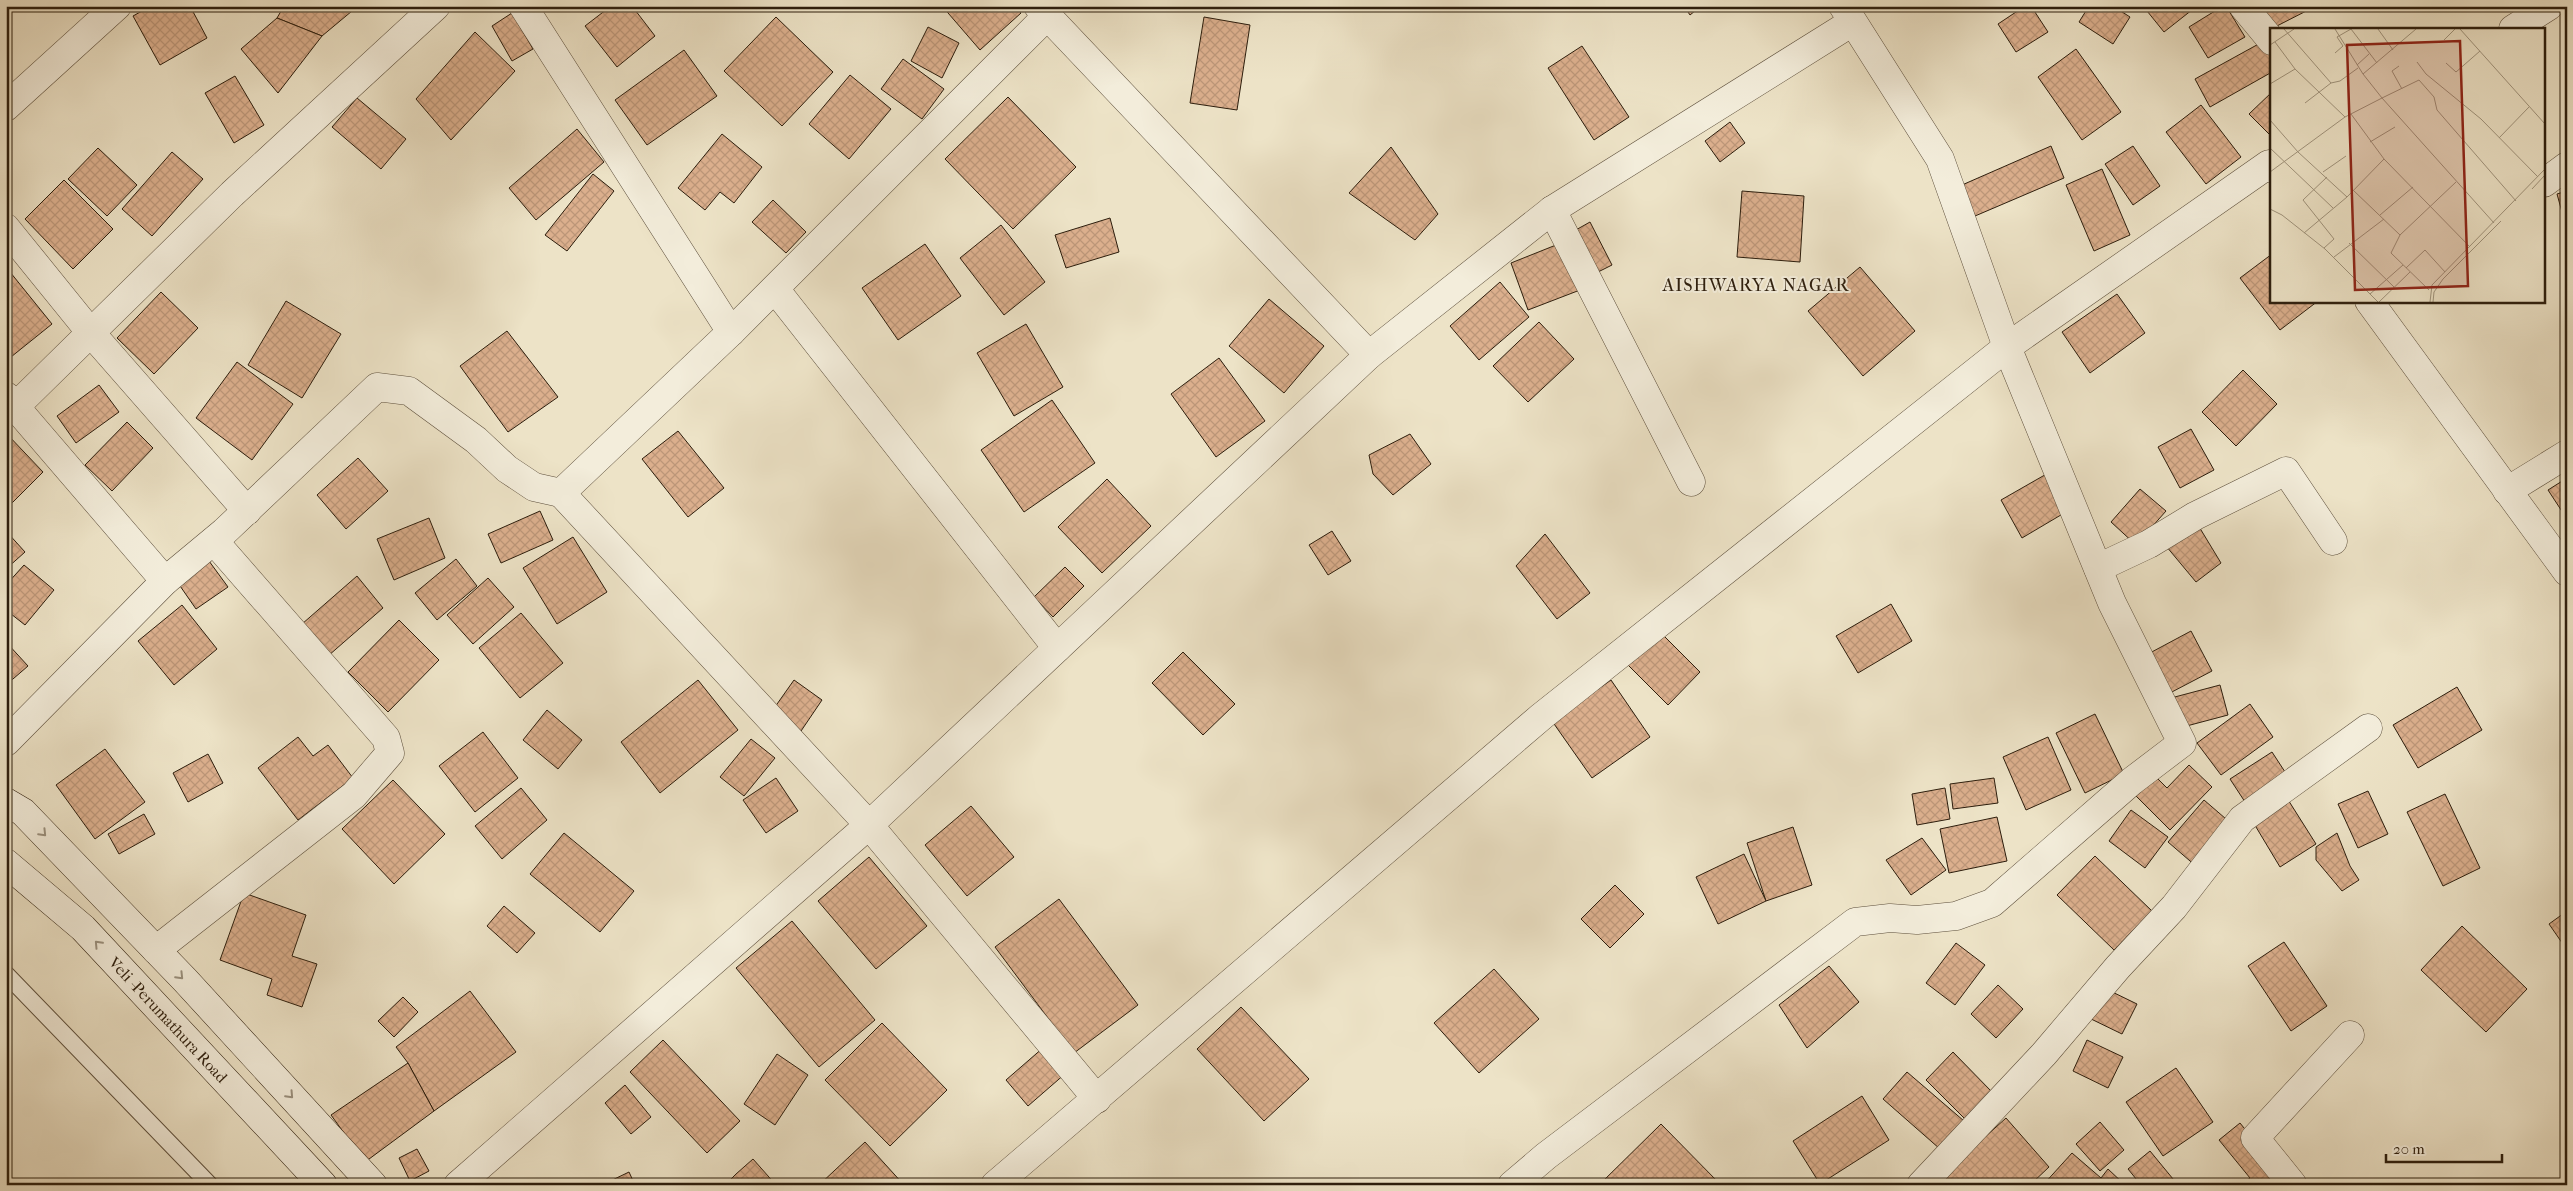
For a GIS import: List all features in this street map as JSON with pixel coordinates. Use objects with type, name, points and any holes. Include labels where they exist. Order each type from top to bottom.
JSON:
[{"type":"street","points":[[6,107],[117,6]]},
{"type":"street","points":[[165,581],[11,401],[91,333],[232,194],[436,6]]},
{"type":"street","points":[[522,6],[731,332]]},
{"type":"street","points":[[2243,6],[2270,38]]},
{"type":"street","points":[[2515,28],[2549,6]]},
{"type":"street","points":[[561,493],[775,289],[1043,11],[1369,355]]},
{"type":"street","points":[[458,1185],[869,825],[1369,355],[1552,210],[1847,15],[1940,158],[2007,347],[2098,568],[2171,725],[2182,743],[2132,781],[1992,903],[1956,916],[1917,920],[1890,918],[1855,922],[1546,1156],[1512,1185]]},
{"type":"street","points":[[995,1185],[1542,716],[2007,347],[2270,166]]},
{"type":"street","points":[[2546,182],[2567,166]]},
{"type":"street","points":[[1552,210],[1691,482]]},
{"type":"street","points":[[6,228],[91,333],[247,511]]},
{"type":"street","points":[[775,289],[1057,648]]},
{"type":"street","points":[[2376,304],[2567,572]]},
{"type":"street","points":[[6,742],[165,581],[247,511],[378,387],[409,391],[476,440],[507,469],[534,487],[561,493],[869,825],[1097,1099]]},
{"type":"street","points":[[2508,491],[2567,454]]},
{"type":"street","points":[[2098,568],[2149,544],[2195,516],[2286,471],[2334,541]]},
{"type":"street","points":[[156,950],[354,796],[390,753],[386,738],[214,541]]},
{"type":"street","points":[[1921,1185],[2044,1054],[2118,967],[2174,907],[2242,819],[2368,728]]},
{"type":"street","points":[[6,802],[23,812],[156,950],[373,1185]]},
{"type":"street","name":"Veli -Perumathura Road","points":[[6,863],[83,928],[323,1185]]},
{"type":"street","points":[[2293,1185],[2255,1138],[2350,1035]]},
{"type":"lane","points":[[6,974],[210,1185]]},
{"type":"building","points":[[151,6],[190,6],[207,38],[160,65],[133,16]]},
{"type":"building","points":[[284,6],[358,6],[322,36],[277,18]]},
{"type":"building","points":[[611,6],[632,6],[655,36],[617,67],[585,26]]},
{"type":"building","points":[[942,6],[1015,6],[1021,13],[980,50]]},
{"type":"building","points":[[1684,6],[1701,6],[1690,15]]},
{"type":"building","points":[[2025,6],[2031,6],[2048,32],[2016,52],[1998,24]]},
{"type":"building","points":[[2089,6],[2113,6],[2130,17],[2113,44],[2079,22]]},
{"type":"building","points":[[2143,6],[2197,6],[2164,32]]},
{"type":"building","points":[[2226,6],[2245,37],[2208,58],[2189,27]]},
{"type":"building","points":[[2260,6],[2316,6],[2273,28],[2271,28]]},
{"type":"building","points":[[512,13],[533,49],[512,61],[492,26]]},
{"type":"building","points":[[776,17],[833,72],[782,126],[724,71]]},
{"type":"building","points":[[1204,17],[1250,25],[1237,110],[1190,103]]},
{"type":"building","points":[[277,18],[322,36],[278,93],[241,49]]},
{"type":"building","points":[[928,27],[959,43],[942,78],[911,61]]},
{"type":"building","points":[[475,32],[515,71],[451,140],[416,99]]},
{"type":"building","points":[[2264,41],[2270,52],[2270,73],[2210,107],[2195,79]]},
{"type":"building","points":[[1582,46],[1629,117],[1594,140],[1548,68]]},
{"type":"building","points":[[2076,49],[2121,112],[2082,140],[2038,77]]},
{"type":"building","points":[[684,50],[717,96],[647,145],[615,100]]},
{"type":"building","points":[[903,59],[944,89],[922,119],[881,89]]},
{"type":"building","points":[[850,75],[891,109],[849,159],[809,124]]},
{"type":"building","points":[[235,76],[264,125],[234,143],[205,93]]},
{"type":"building","points":[[2270,94],[2270,135],[2249,114]]},
{"type":"building","points":[[1008,97],[1076,167],[1013,229],[945,159]]},
{"type":"building","points":[[357,98],[406,139],[381,169],[332,127]]},
{"type":"building","points":[[2201,105],[2241,157],[2206,184],[2166,132]]},
{"type":"building","points":[[1730,122],[1745,143],[1720,162],[1705,141]]},
{"type":"building","points":[[577,129],[604,162],[536,220],[509,188]]},
{"type":"building","points":[[722,134],[762,167],[734,203],[720,192],[705,210],[678,188]]},
{"type":"building","points":[[2051,146],[2064,178],[1975,216],[1962,185]]},
{"type":"building","points":[[2133,146],[2160,186],[2133,205],[2105,164]]},
{"type":"building","points":[[1391,147],[1438,214],[1415,240],[1349,193]]},
{"type":"building","points":[[98,148],[137,185],[107,216],[68,179]]},
{"type":"building","points":[[172,152],[203,179],[152,236],[122,209]]},
{"type":"building","points":[[2102,169],[2130,235],[2094,251],[2066,185]]},
{"type":"building","points":[[593,174],[614,191],[567,251],[545,235]]},
{"type":"building","points":[[64,180],[113,229],[73,269],[25,219]]},
{"type":"building","points":[[1742,191],[1804,196],[1800,262],[1737,257]]},
{"type":"building","points":[[2567,191],[2567,223],[2565,223],[2557,194]]},
{"type":"building","points":[[773,200],[806,232],[786,253],[752,222]]},
{"type":"building","points":[[1110,218],[1119,252],[1066,268],[1055,235]]},
{"type":"building","points":[[1590,222],[1612,265],[1596,273],[1574,231]]},
{"type":"building","points":[[1001,225],[1045,282],[1004,315],[960,258]]},
{"type":"building","points":[[1561,243],[1580,290],[1528,310],[1511,263]]},
{"type":"building","points":[[925,244],[961,296],[898,340],[862,288]]},
{"type":"building","points":[[2270,256],[2270,302],[2317,302],[2280,330],[2240,278]]},
{"type":"building","points":[[6,267],[52,324],[6,361]]},
{"type":"building","points":[[1860,267],[1915,331],[1863,376],[1808,311]]},
{"type":"building","points":[[1500,282],[1529,317],[1479,360],[1450,326]]},
{"type":"building","points":[[161,292],[198,328],[154,374],[117,338]]},
{"type":"building","points":[[2117,294],[2145,333],[2090,373],[2062,332]]},
{"type":"building","points":[[1269,299],[1324,346],[1284,393],[1229,346]]},
{"type":"building","points":[[286,301],[341,334],[302,398],[248,365]]},
{"type":"building","points":[[1539,322],[1574,359],[1528,402],[1493,366]]},
{"type":"building","points":[[1026,324],[1063,387],[1014,416],[977,353]]},
{"type":"building","points":[[507,331],[558,397],[508,432],[460,366]]},
{"type":"building","points":[[1219,358],[1265,421],[1216,457],[1171,394]]},
{"type":"building","points":[[237,362],[293,404],[252,460],[196,418]]},
{"type":"building","points":[[2243,370],[2277,404],[2236,446],[2202,412]]},
{"type":"building","points":[[99,385],[119,412],[76,443],[57,416]]},
{"type":"building","points":[[1052,400],[1095,463],[1024,512],[981,450]]},
{"type":"building","points":[[127,422],[153,448],[112,491],[85,465]]},
{"type":"building","points":[[2191,429],[2214,470],[2180,488],[2158,447]]},
{"type":"building","points":[[678,431],[724,488],[688,517],[642,459]]},
{"type":"building","points":[[6,433],[43,472],[8,507],[6,505]]},
{"type":"building","points":[[1410,434],[1431,464],[1393,495],[1373,474],[1369,455]]},
{"type":"building","points":[[358,458],[388,491],[346,529],[317,495]]},
{"type":"building","points":[[2050,472],[2071,509],[2022,538],[2001,500]]},
{"type":"building","points":[[2567,478],[2567,519],[2548,490]]},
{"type":"building","points":[[1107,479],[1151,526],[1102,573],[1058,527]]},
{"type":"building","points":[[2140,489],[2166,511],[2136,545],[2111,522]]},
{"type":"building","points":[[540,511],[553,540],[501,563],[488,534]]},
{"type":"building","points":[[429,518],[445,558],[394,580],[377,539]]},
{"type":"building","points":[[2198,525],[2221,563],[2196,582],[2166,546]]},
{"type":"building","points":[[6,531],[25,552],[6,569]]},
{"type":"building","points":[[1332,531],[1351,561],[1328,575],[1309,545]]},
{"type":"building","points":[[1545,534],[1590,593],[1557,619],[1516,566]]},
{"type":"building","points":[[573,537],[607,592],[557,624],[523,568]]},
{"type":"building","points":[[456,559],[477,586],[437,620],[415,593]]},
{"type":"building","points":[[209,561],[228,587],[196,609],[178,583]]},
{"type":"building","points":[[24,565],[54,590],[25,625],[6,610],[6,585]]},
{"type":"building","points":[[1065,567],[1084,586],[1053,617],[1034,597]]},
{"type":"building","points":[[357,576],[383,608],[328,656],[302,624]]},
{"type":"building","points":[[488,578],[514,607],[473,644],[447,615]]},
{"type":"building","points":[[1891,604],[1912,641],[1858,673],[1836,636]]},
{"type":"building","points":[[182,605],[217,649],[174,685],[138,641]]},
{"type":"building","points":[[521,613],[563,663],[520,698],[479,648]]},
{"type":"building","points":[[399,620],[439,660],[388,712],[348,672]]},
{"type":"building","points":[[1659,631],[1700,672],[1668,705],[1627,664]]},
{"type":"building","points":[[2191,631],[2212,671],[2168,694],[2148,654]]},
{"type":"building","points":[[6,642],[28,666],[6,685]]},
{"type":"building","points":[[1183,652],[1235,704],[1203,735],[1152,683]]},
{"type":"building","points":[[698,680],[738,730],[660,793],[621,742]]},
{"type":"building","points":[[794,680],[822,700],[799,734],[770,714]]},
{"type":"building","points":[[1611,680],[1650,737],[1592,778],[1552,721]]},
{"type":"building","points":[[2220,685],[2228,715],[2179,728],[2171,698]]},
{"type":"building","points":[[2457,687],[2482,730],[2418,768],[2393,725]]},
{"type":"building","points":[[2250,704],[2273,737],[2221,775],[2197,743]]},
{"type":"building","points":[[547,710],[582,740],[558,769],[523,740]]},
{"type":"building","points":[[2095,714],[2124,774],[2085,793],[2056,733]]},
{"type":"building","points":[[483,732],[518,778],[475,812],[439,766]]},
{"type":"building","points":[[298,737],[313,756],[328,745],[353,778],[298,820],[258,768]]},
{"type":"building","points":[[2048,737],[2071,790],[2026,810],[2003,757]]},
{"type":"building","points":[[751,739],[775,758],[744,796],[720,777]]},
{"type":"building","points":[[105,749],[145,802],[95,839],[56,785]]},
{"type":"building","points":[[2272,752],[2289,778],[2247,805],[2230,779]]},
{"type":"building","points":[[208,754],[223,783],[188,802],[173,773]]},
{"type":"building","points":[[2189,765],[2212,787],[2170,830],[2135,795],[2154,775],[2167,788]]},
{"type":"building","points":[[776,778],[798,811],[766,833],[743,800]]},
{"type":"building","points":[[1994,778],[1998,803],[1953,809],[1950,784]]},
{"type":"building","points":[[393,780],[445,834],[394,884],[342,829]]},
{"type":"building","points":[[521,788],[547,820],[502,859],[475,826]]},
{"type":"building","points":[[1945,788],[1950,819],[1917,825],[1912,794]]},
{"type":"building","points":[[2368,791],[2388,834],[2358,848],[2338,804]]},
{"type":"building","points":[[2445,794],[2480,868],[2443,886],[2407,812]]},
{"type":"building","points":[[2285,795],[2316,844],[2280,867],[2250,817]]},
{"type":"building","points":[[2204,800],[2233,825],[2197,867],[2168,842]]},
{"type":"building","points":[[971,806],[1014,857],[967,896],[925,845]]},
{"type":"building","points":[[2131,810],[2168,837],[2145,868],[2109,841]]},
{"type":"building","points":[[144,814],[155,834],[119,854],[108,834]]},
{"type":"building","points":[[1997,817],[2007,861],[1949,873],[1940,829]]},
{"type":"building","points":[[1793,827],[1812,885],[1766,901],[1747,843]]},
{"type":"building","points":[[564,833],[634,891],[600,932],[530,874]]},
{"type":"building","points":[[2337,833],[2350,866],[2359,880],[2342,891],[2316,860],[2316,847]]},
{"type":"building","points":[[1922,838],[1946,870],[1911,895],[1886,860]]},
{"type":"building","points":[[1744,854],[1766,901],[1718,924],[1696,877]]},
{"type":"building","points":[[2095,856],[2152,911],[2114,950],[2057,895]]},
{"type":"building","points":[[869,857],[927,926],[876,969],[818,901]]},
{"type":"building","points":[[1615,885],[1644,914],[1610,948],[1581,919]]},
{"type":"building","points":[[244,893],[306,915],[292,956],[317,964],[302,1007],[267,995],[272,979],[220,960]]},
{"type":"building","points":[[1059,899],[1138,1005],[1074,1053],[995,947]]},
{"type":"building","points":[[504,906],[535,933],[517,953],[487,926]]},
{"type":"building","points":[[2567,911],[2567,950],[2549,924]]},
{"type":"building","points":[[792,921],[875,1020],[819,1067],[736,968]]},
{"type":"building","points":[[2462,926],[2527,989],[2486,1032],[2421,970]]},
{"type":"building","points":[[2284,942],[2327,1006],[2291,1031],[2248,966]]},
{"type":"building","points":[[1956,943],[1985,965],[1955,1005],[1926,983]]},
{"type":"building","points":[[1829,966],[1859,1002],[1807,1048],[1779,1005]]},
{"type":"building","points":[[1494,969],[1539,1019],[1479,1073],[1434,1023]]},
{"type":"building","points":[[1998,985],[2023,1009],[1996,1038],[1971,1014]]},
{"type":"building","points":[[2102,987],[2137,1004],[2122,1034],[2087,1017]]},
{"type":"building","points":[[470,991],[516,1052],[434,1111],[408,1063],[396,1047]]},
{"type":"building","points":[[403,997],[418,1012],[394,1037],[378,1021]]},
{"type":"building","points":[[1241,1007],[1309,1079],[1264,1121],[1197,1049]]},
{"type":"building","points":[[882,1023],[947,1090],[890,1146],[825,1080]]},
{"type":"building","points":[[663,1040],[740,1121],[707,1153],[630,1072]]},
{"type":"building","points":[[2087,1040],[2123,1057],[2108,1088],[2073,1071]]},
{"type":"building","points":[[1044,1047],[1066,1073],[1028,1106],[1006,1080]]},
{"type":"building","points":[[1953,1052],[1992,1092],[1965,1119],[1926,1080]]},
{"type":"building","points":[[777,1054],[808,1075],[775,1125],[744,1104]]},
{"type":"building","points":[[408,1063],[434,1111],[365,1162],[331,1115]]},
{"type":"building","points":[[2176,1068],[2213,1122],[2163,1156],[2126,1102]]},
{"type":"building","points":[[1907,1072],[1964,1121],[1940,1149],[1883,1099]]},
{"type":"building","points":[[625,1085],[651,1117],[631,1134],[605,1103]]},
{"type":"building","points":[[1862,1096],[1889,1140],[1820,1184],[1793,1141]]},
{"type":"building","points":[[2006,1118],[2049,1167],[2030,1185],[1952,1185],[1943,1175]]},
{"type":"building","points":[[2100,1122],[2124,1150],[2100,1171],[2076,1144]]},
{"type":"building","points":[[2240,1123],[2290,1185],[2241,1185],[2250,1178],[2219,1140]]},
{"type":"building","points":[[1661,1124],[1718,1182],[1716,1185],[1599,1185]]},
{"type":"building","points":[[865,1142],[904,1185],[819,1185]]},
{"type":"building","points":[[417,1149],[429,1171],[410,1181],[399,1158]]},
{"type":"building","points":[[2150,1151],[2178,1185],[2141,1185],[2128,1169]]},
{"type":"building","points":[[2072,1153],[2101,1178],[2108,1169],[2125,1185],[2043,1185]]},
{"type":"building","points":[[753,1159],[776,1185],[725,1185],[736,1174]]},
{"type":"building","points":[[629,1172],[635,1185],[602,1185]]},
{"type":"district","name":"AISHWARYA NAGAR","points":[[1756,285]]}]
